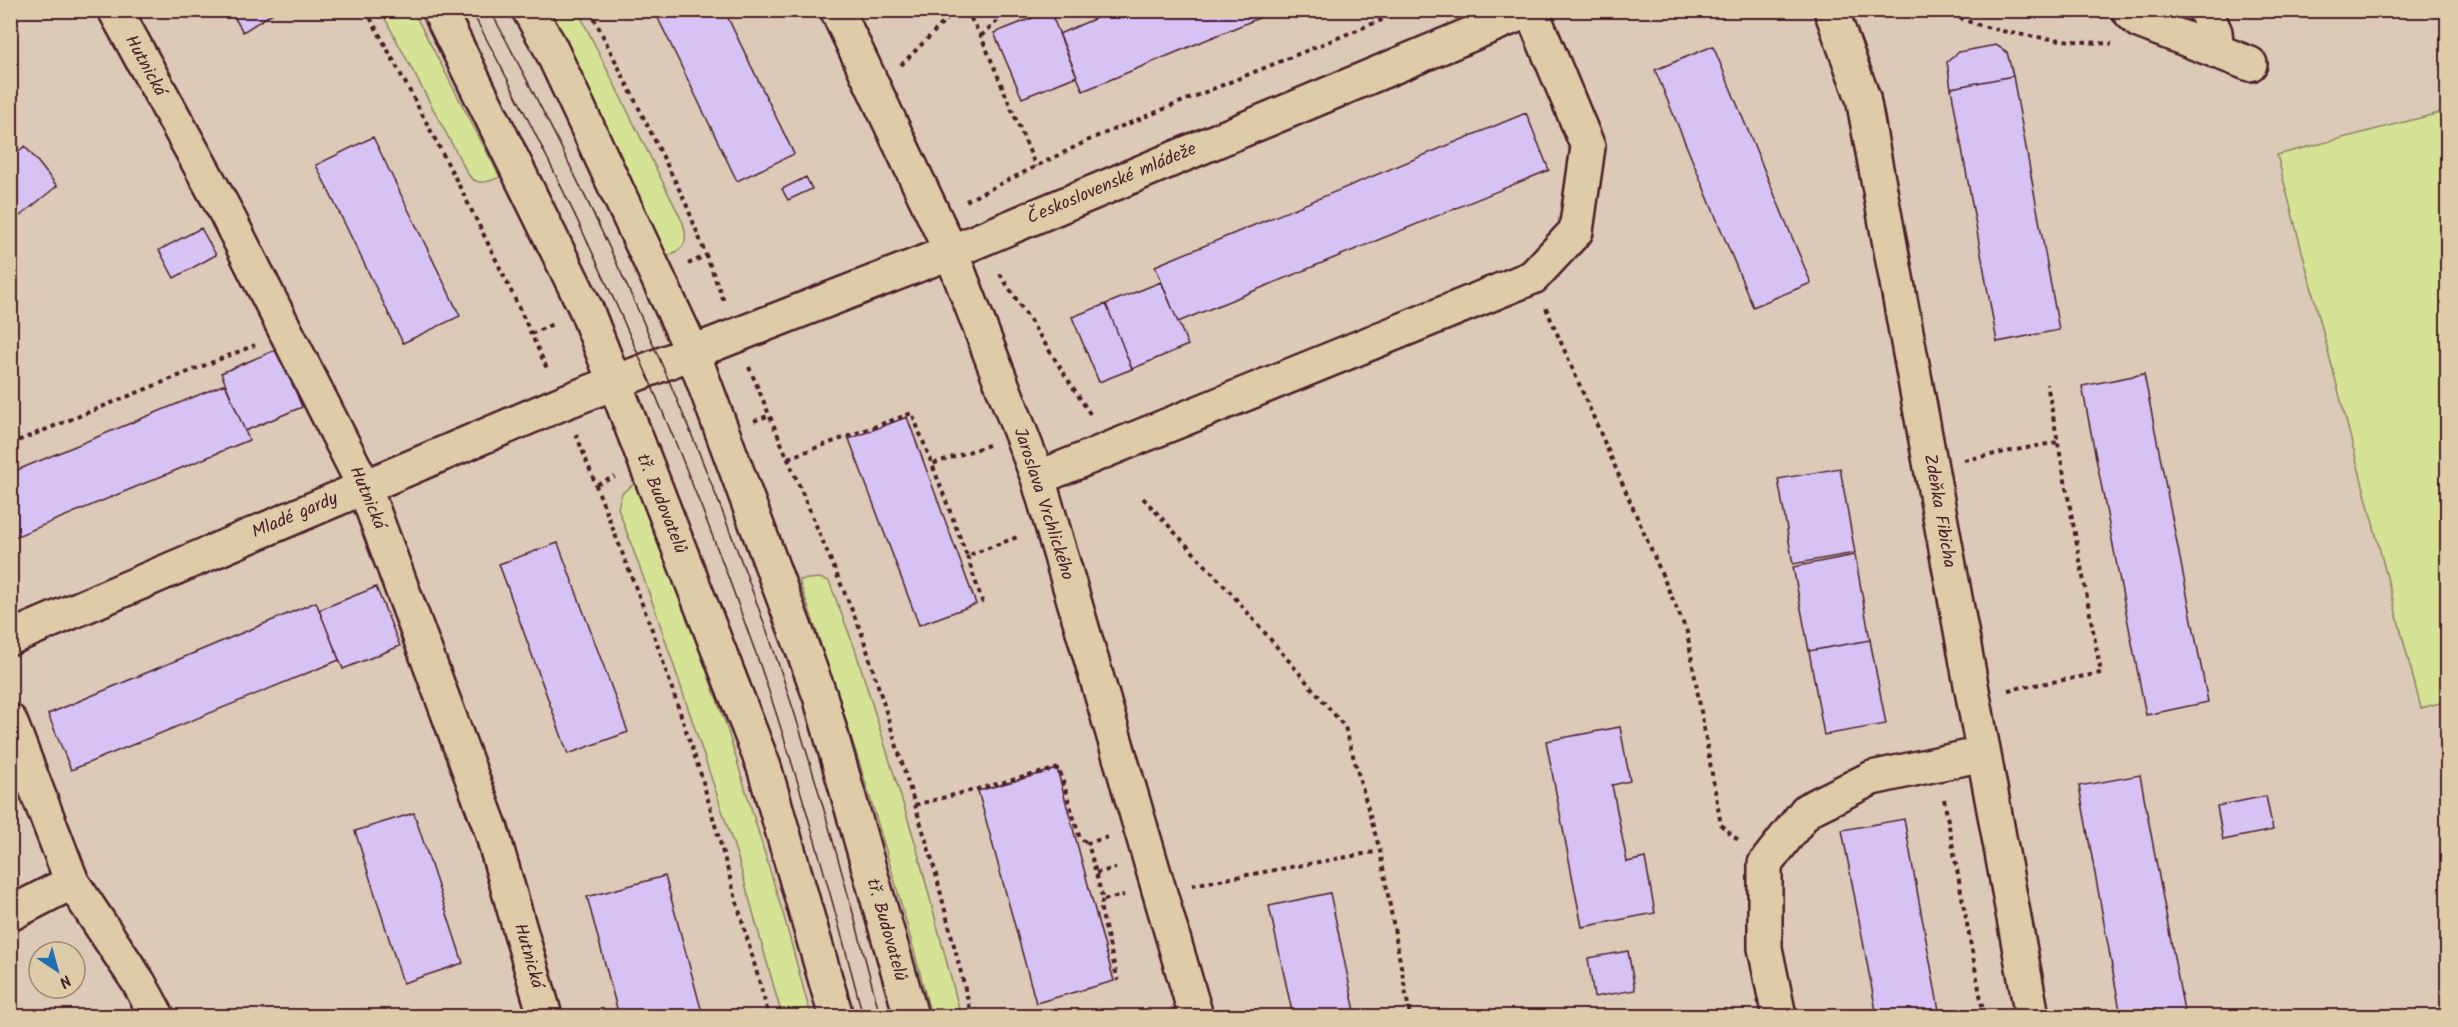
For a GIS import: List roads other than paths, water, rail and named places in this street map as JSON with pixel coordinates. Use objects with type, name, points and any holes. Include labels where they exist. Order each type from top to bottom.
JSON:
[{"type":"street","name":"Hutnická","points":[[115,10],[224,209],[364,486],[491,829],[545,1017]]},
{"type":"street","name":"tř. Budovatelů","points":[[439,10],[586,309],[764,767],[836,1017]]},
{"type":"street","name":"tř. Budovatelů","points":[[529,10],[549,45],[693,353],[820,696],[911,1017]]},
{"type":"street","name":"Jaroslava Vrchlického","points":[[837,10],[951,252],[1038,478],[1196,1017]]},
{"type":"street","name":"Československé mládeže","points":[[614,382],[951,252],[1530,10]]},
{"type":"street","points":[[1038,478],[1533,277],[1576,231],[1588,147],[1530,10]]},
{"type":"street","name":"Zdeňka Fibicha","points":[[1831,10],[1863,98],[2032,1017]]},
{"type":"street","points":[[2128,10],[2139,21],[2250,64]]},
{"type":"street","points":[[2205,10],[2215,32],[2217,52]]},
{"type":"street","name":"Mladé gardy","points":[[10,638],[364,486],[614,382]]},
{"type":"street","points":[[10,721],[72,882],[139,983],[157,1017]]},
{"type":"street","points":[[1779,1017],[1765,948],[1765,864],[1807,810],[1872,778],[1983,754]]},
{"type":"street","points":[[10,914],[72,882]]},
{"type":"tram line","points":[[471,10],[513,89],[591,249],[628,330],[697,495],[759,662],[788,750],[863,1016]]},
{"type":"tram line","points":[[490,10],[608,245],[645,325],[713,487],[774,651],[804,742],[844,879],[880,1016]]}]
